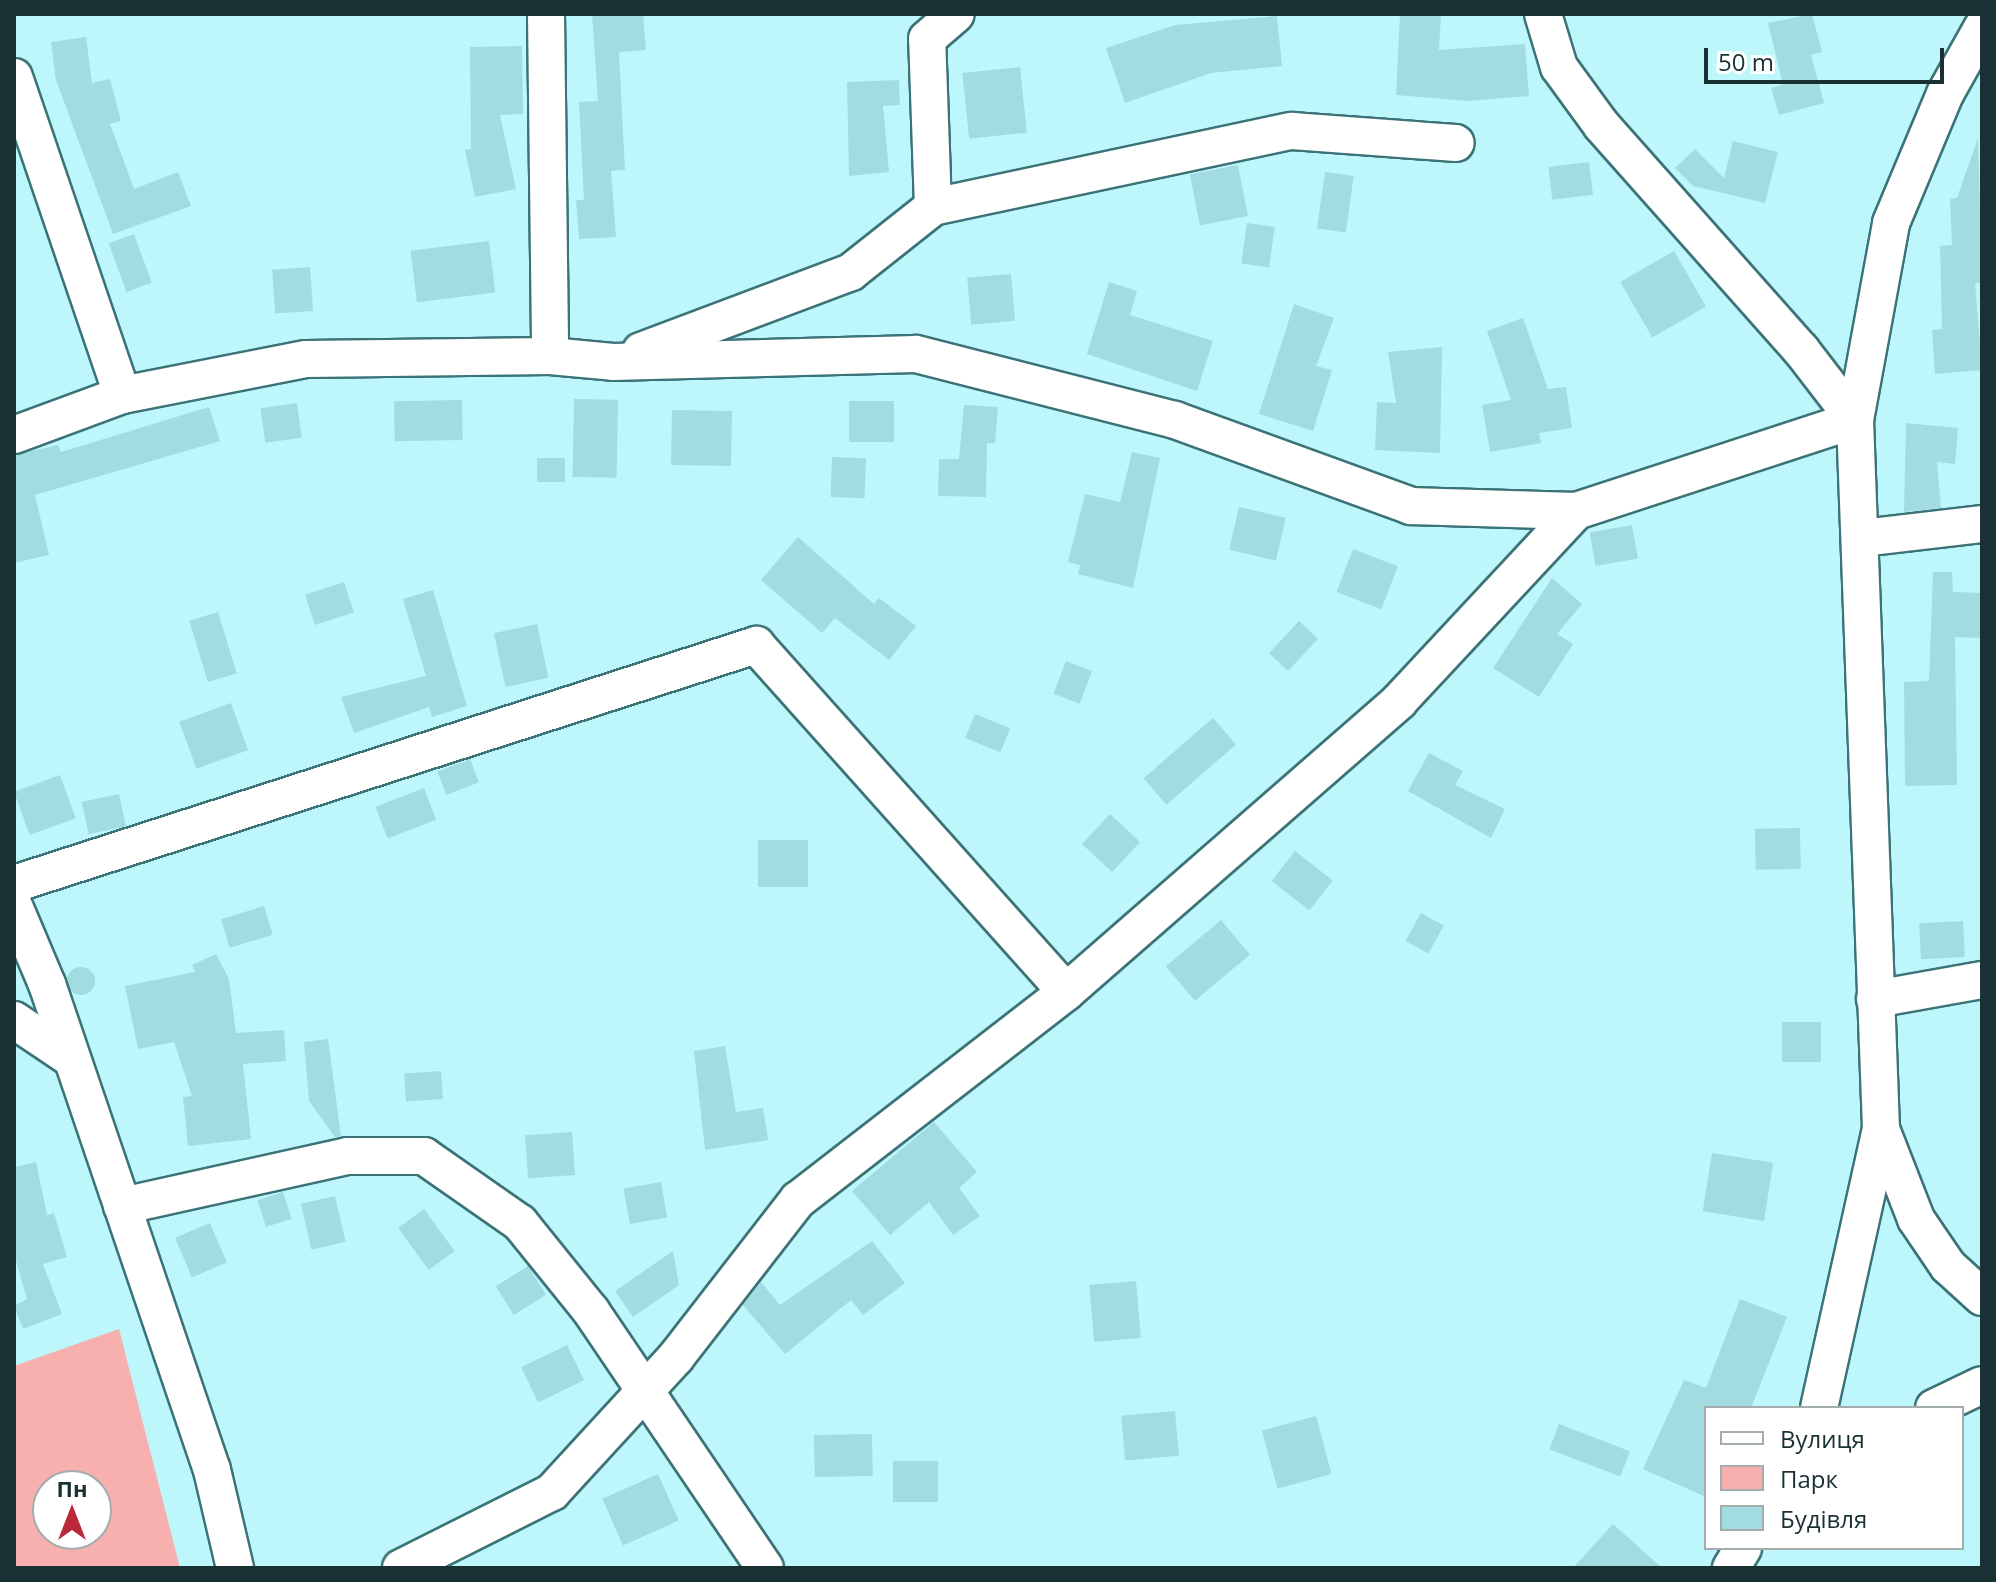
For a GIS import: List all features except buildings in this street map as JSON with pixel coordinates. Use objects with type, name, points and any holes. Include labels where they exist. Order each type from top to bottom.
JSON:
[{"type":"street","points":[[546,14],[550,356]]},
{"type":"street","points":[[933,207],[927,39],[956,14]]},
{"type":"street","points":[[1543,14],[1559,67],[1602,126],[1801,350],[1855,420]]},
{"type":"street","points":[[1819,1406],[1881,1129],[1862,538],[1855,420],[1891,223],[1945,94],[1982,28]]},
{"type":"street","points":[[14,77],[122,395]]},
{"type":"street","points":[[613,362],[851,272],[933,207],[1292,131],[1456,143]]},
{"type":"street","points":[[14,435],[122,395],[306,359],[550,356],[613,362],[916,354],[1175,420],[1411,506],[1576,511],[1855,420]]},
{"type":"street","points":[[401,1568],[552,1492],[646,1390],[798,1200],[1066,992],[1399,701],[1576,511]]},
{"type":"street","points":[[1862,538],[1982,524]]},
{"type":"street","points":[[14,884],[756,645],[1066,992]]},
{"type":"street","points":[[14,906],[47,984],[212,1470],[235,1568]]},
{"type":"street","points":[[1875,999],[1982,980]]},
{"type":"street","points":[[14,1013],[47,984]]},
{"type":"street","points":[[14,1020],[72,1059]]},
{"type":"street","points":[[1881,1129],[1916,1219],[1948,1266],[1982,1297]]},
{"type":"street","points":[[122,1206],[348,1156],[424,1156],[520,1223],[646,1390],[765,1568]]},
{"type":"street","points":[[1938,1406],[1982,1385]]},
{"type":"street","points":[[1731,1568],[1742,1550]]},
{"type":"green space","points":[[119,1329],[180,1568],[14,1568],[14,1366]]}]
